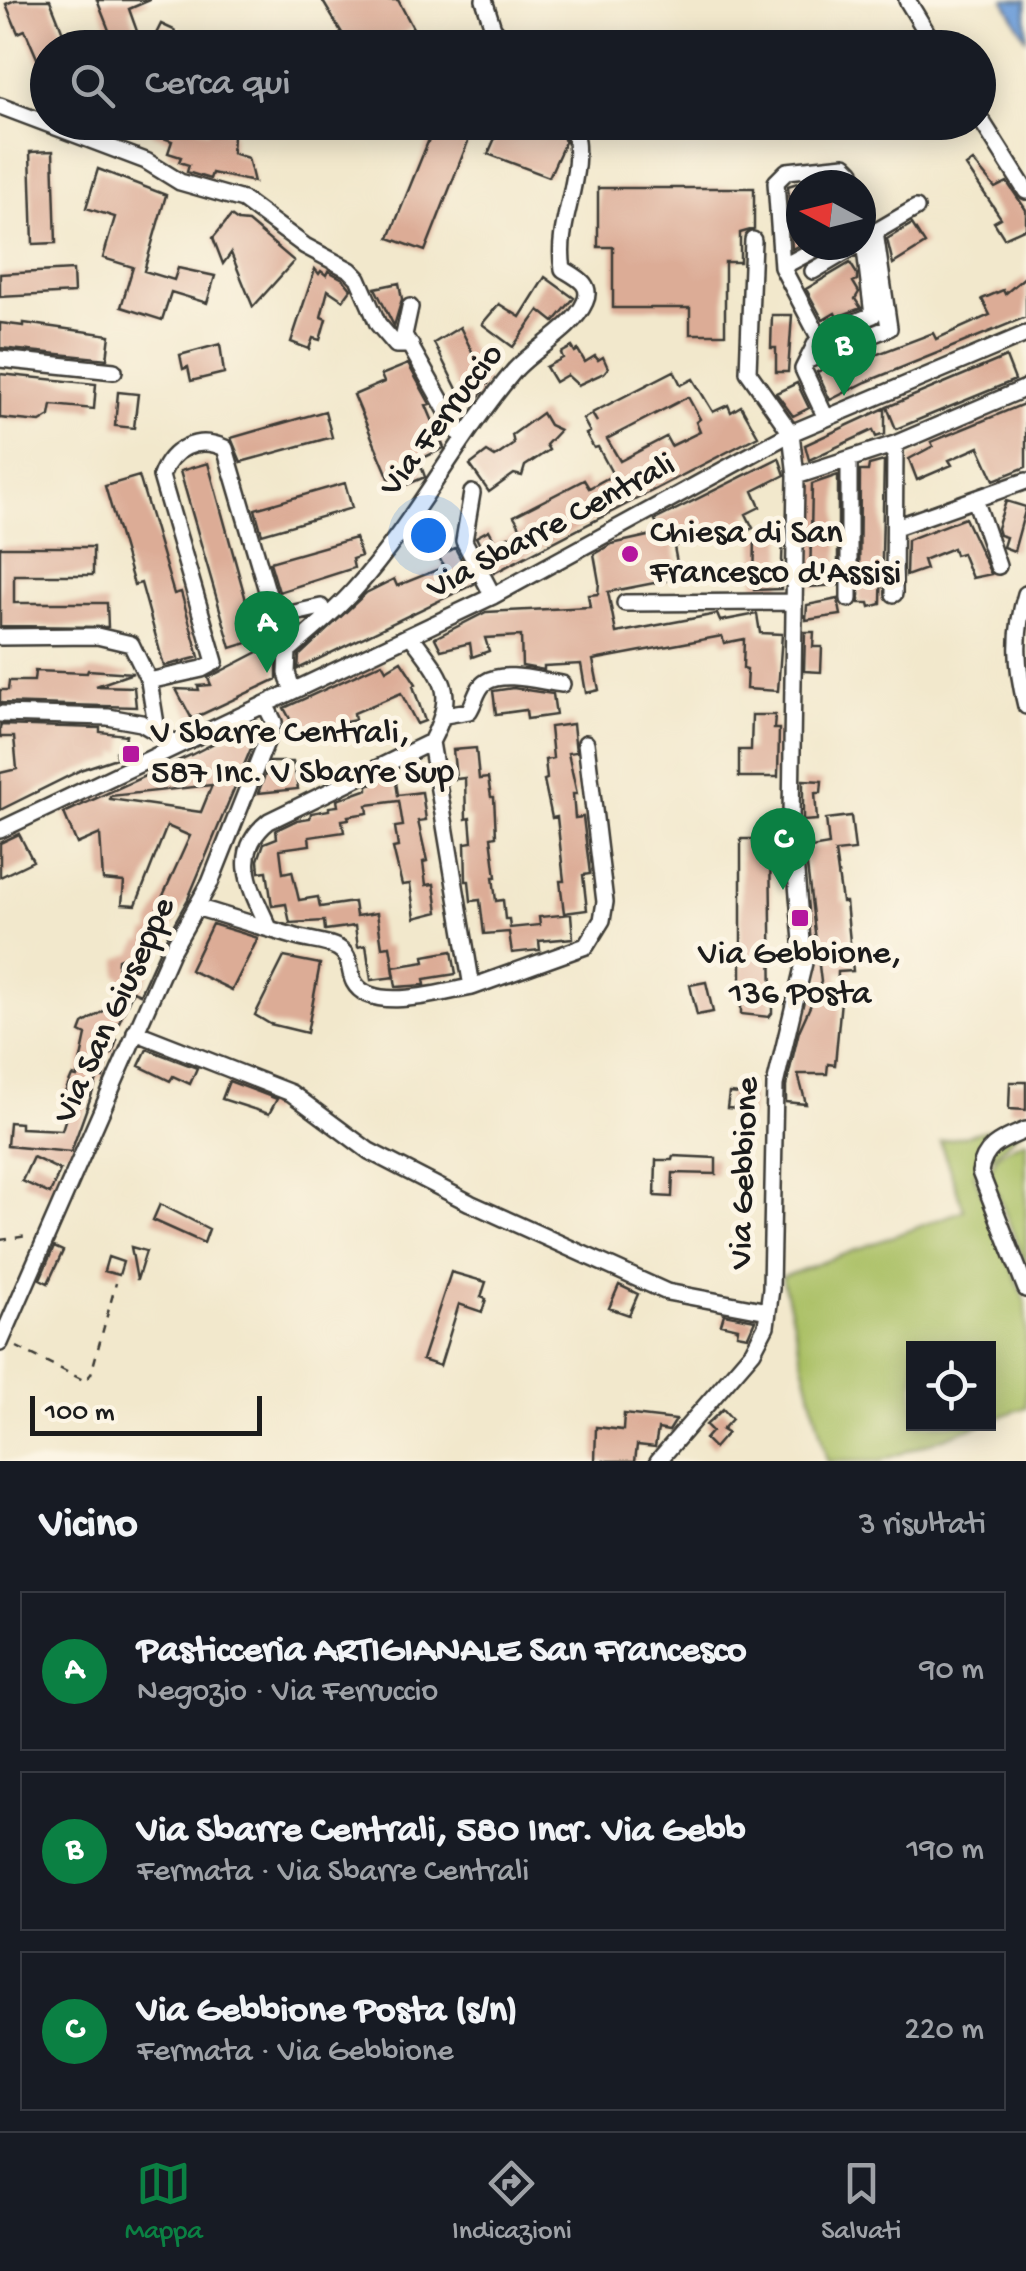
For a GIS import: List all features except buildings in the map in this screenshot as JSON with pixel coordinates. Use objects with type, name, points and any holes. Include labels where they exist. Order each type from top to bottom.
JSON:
[{"type":"street","points":[[484,0],[495,30]]},
{"type":"street","points":[[906,0],[925,30]]},
{"type":"street","points":[[0,106],[30,117]]},
{"type":"street","points":[[90,140],[161,168],[180,182],[243,200],[305,246],[350,270],[358,278],[378,324],[396,344],[410,345]]},
{"type":"street","name":"Via Ferruccio","points":[[292,689],[287,672],[288,652],[356,588],[514,371],[585,303],[584,282],[563,269],[561,243],[569,216],[577,140]]},
{"type":"street","points":[[994,140],[1026,191]]},
{"type":"street","points":[[796,170],[845,165],[850,170]]},
{"type":"street","points":[[786,171],[776,182],[782,268],[819,337]]},
{"type":"street","points":[[808,360],[889,328],[874,232],[916,208]]},
{"type":"street","points":[[753,240],[748,372],[791,433]]},
{"type":"street","points":[[782,268],[796,260]]},
{"type":"street","points":[[813,271],[832,260]]},
{"type":"street","points":[[826,418],[804,369],[819,337],[873,315],[866,260]]},
{"type":"street","points":[[410,306],[404,335],[462,438]]},
{"type":"street","name":"Via Sbarre Centrali","points":[[0,830],[493,596],[791,433],[1026,334]]},
{"type":"street","points":[[0,359],[114,371]]},
{"type":"street","points":[[796,476],[895,444],[1026,388]]},
{"type":"street","name":"Via Gebbione","points":[[658,1461],[753,1351],[766,1326],[771,1290],[775,1085],[804,963],[790,816],[796,476],[791,433]]},
{"type":"street","points":[[149,681],[202,669],[214,662],[161,476],[165,466],[185,446],[200,442],[224,448],[277,617],[322,607]]},
{"type":"street","points":[[894,594],[895,444]]},
{"type":"street","points":[[849,459],[849,599]]},
{"type":"street","points":[[896,527],[1026,481]]},
{"type":"street","points":[[472,493],[464,541],[493,596]]},
{"type":"street","points":[[975,499],[998,566]]},
{"type":"street","points":[[1026,594],[1017,632],[1017,671],[1026,706]]},
{"type":"street","points":[[625,603],[794,602]]},
{"type":"street","points":[[0,637],[97,636],[131,644],[138,651],[149,681],[157,730]]},
{"type":"street","points":[[411,636],[444,680],[446,715],[432,742],[472,986]]},
{"type":"street","points":[[446,715],[469,711],[484,683],[491,679],[562,684]]},
{"type":"street","name":"Via San Giuseppe","points":[[1,1341],[172,950],[196,907],[264,754],[274,722],[265,704]]},
{"type":"street","points":[[0,714],[108,717],[141,723],[178,744]]},
{"type":"street","points":[[268,928],[249,885],[246,854],[254,833],[269,821],[432,742]]},
{"type":"street","points":[[196,907],[337,947],[346,955],[354,982],[364,993],[376,998],[403,999],[472,986],[586,946],[597,932],[605,902],[586,743]]},
{"type":"street","points":[[136,1032],[290,1094],[369,1151],[470,1203],[667,1292],[768,1312]]},
{"type":"street","points":[[1026,1130],[994,1144],[982,1158],[980,1172],[1026,1289]]},
{"type":"path","points":[[0,1240],[48,1235]]},
{"type":"path","points":[[1,1341],[85,1381],[116,1283]]},
{"type":"green space","points":[[1026,1120],[1026,1125],[974,1174],[1026,1304],[1026,1407],[996,1418],[996,1341],[906,1341],[906,1431],[963,1431],[880,1461],[827,1461],[782,1277],[964,1210],[940,1142]]},
{"type":"green space","points":[[1026,1140],[1026,1267],[990,1174],[998,1156]]},
{"type":"water","points":[[1004,0],[1026,0],[1026,38]]},
{"type":"place","name":"Via Sbarre Centrali, 580 Incr. Via Gebb","points":[[844,396]]},
{"type":"place","name":"Chiesa di San Francesco d'Assisi","points":[[630,554]]},
{"type":"place","name":"Pasticceria ARTIGIANALE San Francesco","points":[[267,673]]},
{"type":"place","name":"V Sbarre Centrali, 587 Inc. V Sbarre Sup","points":[[131,754]]},
{"type":"place","name":"Via Gebbione Posta (s/n)","points":[[783,890]]},
{"type":"place","name":"Via Gebbione, 136 Posta","points":[[800,918]]}]
